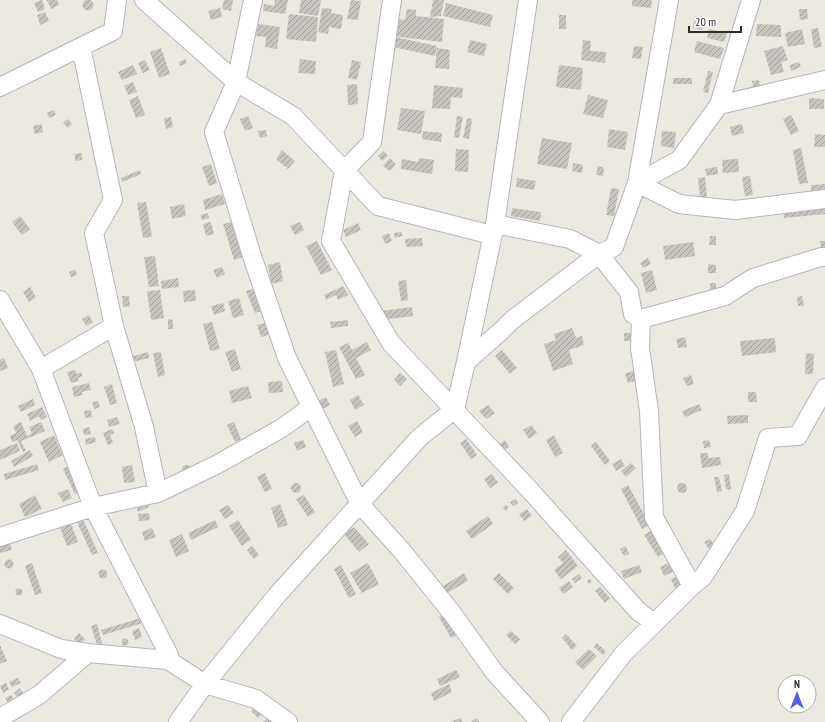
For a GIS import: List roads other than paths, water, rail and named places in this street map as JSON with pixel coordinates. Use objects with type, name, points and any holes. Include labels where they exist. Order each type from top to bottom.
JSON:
[{"type":"street","points":[[0,87],[113,32],[117,0]]},
{"type":"street","points":[[144,0],[236,82],[293,116],[378,206],[493,229],[570,239],[599,254],[629,292],[633,314],[641,319],[725,296],[753,278],[825,257]]},
{"type":"street","points":[[253,0],[236,82],[214,132],[252,256],[287,358],[360,504],[402,551],[452,613],[495,673],[540,722]]},
{"type":"street","points":[[392,0],[372,142],[344,171],[331,241],[391,343],[533,494],[638,611],[654,624]]},
{"type":"street","points":[[178,722],[205,684],[278,594],[420,437],[454,409],[466,362],[493,229],[528,0]]},
{"type":"street","points":[[466,362],[512,320],[599,254],[614,247],[637,183],[669,0]]},
{"type":"street","points":[[637,183],[679,160],[719,105],[752,0]]},
{"type":"street","points":[[81,47],[113,200],[94,233],[114,326],[144,427],[158,493]]},
{"type":"street","points":[[719,105],[825,80]]},
{"type":"street","points":[[637,183],[679,204],[735,210],[825,199]]},
{"type":"street","points":[[0,300],[41,369],[93,507],[169,655],[168,660]]},
{"type":"street","points":[[641,319],[640,348],[649,411],[654,517],[692,586]]},
{"type":"street","points":[[41,369],[114,326]]},
{"type":"street","points":[[572,722],[624,653],[703,577],[744,511],[768,438],[798,436],[825,388]]},
{"type":"street","points":[[0,537],[93,507],[158,493],[216,465],[282,428],[311,407]]},
{"type":"street","points":[[0,624],[61,649],[88,653],[168,660],[205,684],[256,699],[288,722]]},
{"type":"street","points":[[0,718],[39,695],[88,653]]}]
